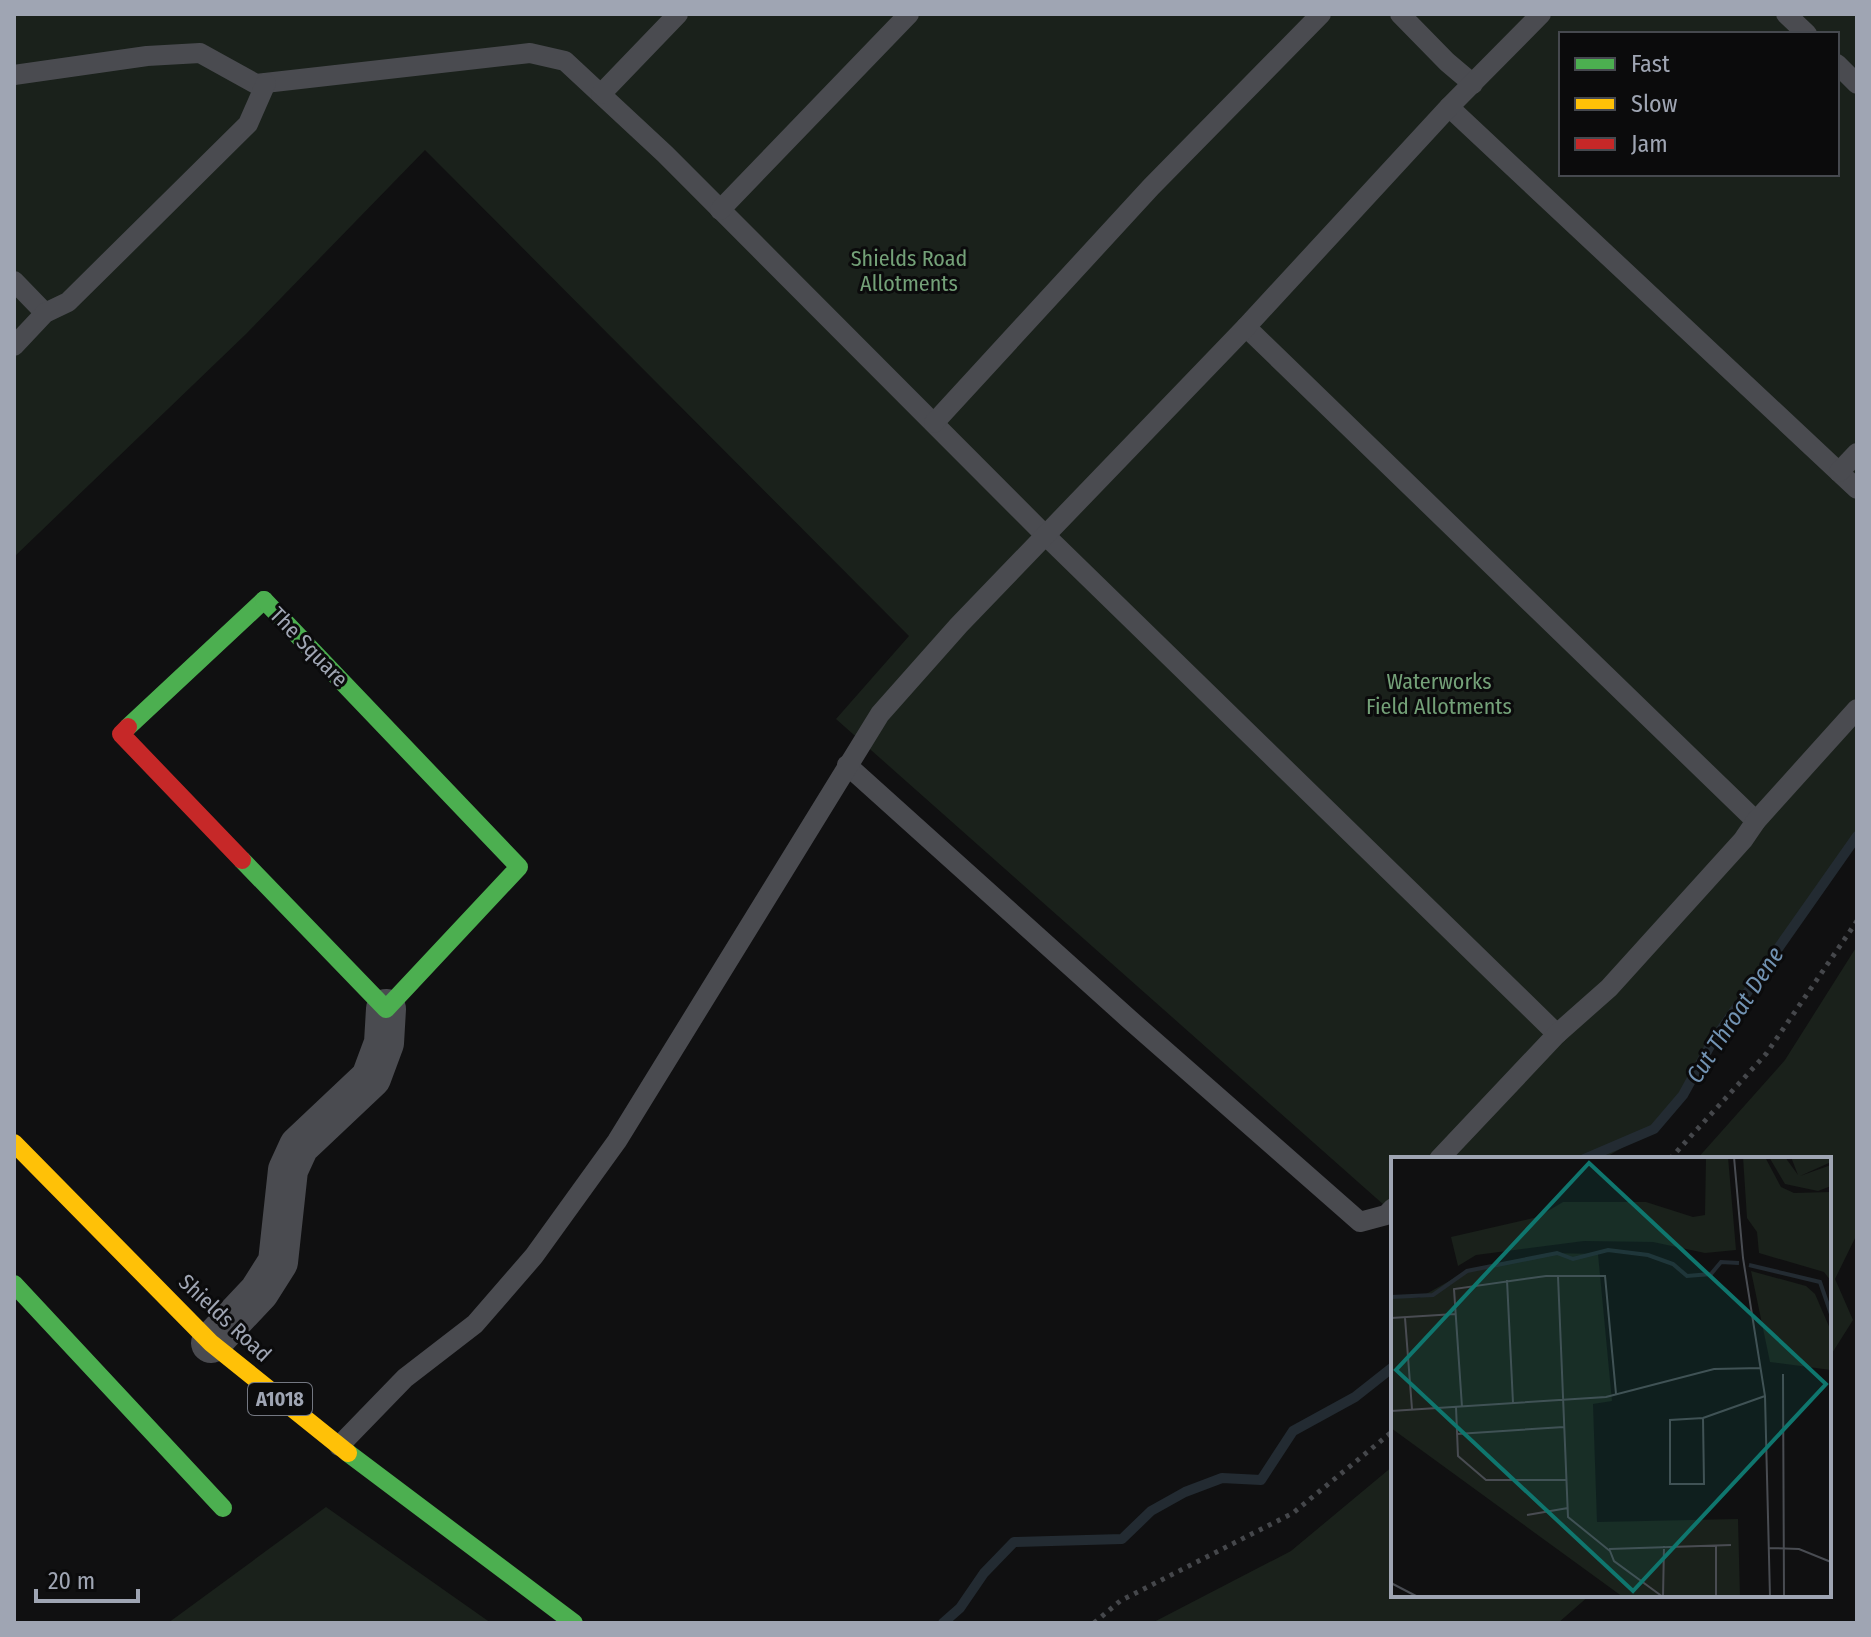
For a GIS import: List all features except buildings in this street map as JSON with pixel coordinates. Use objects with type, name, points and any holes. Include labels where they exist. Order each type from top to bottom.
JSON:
[{"type":"main road","name":"The Square","points":[[264,600],[519,867],[386,1009],[121,734],[264,600]]},
{"type":"main road","name":"Shields Road","points":[[14,1143],[211,1343],[339,1446],[574,1623]]},
{"type":"main road","points":[[14,1284],[223,1508]]},
{"type":"street","points":[[211,1343],[259,1292],[278,1262],[288,1170],[299,1146],[371,1078],[384,1043],[386,1009]]},
{"type":"lane","points":[[601,94],[678,14]]},
{"type":"lane","points":[[720,210],[909,14]]},
{"type":"lane","points":[[934,423],[1151,187],[1321,14]]},
{"type":"lane","points":[[1400,14],[1473,84]]},
{"type":"lane","points":[[339,1446],[405,1378],[475,1324],[534,1256],[617,1141],[880,714],[1044,534],[1246,327],[1449,107],[1541,14]]},
{"type":"lane","points":[[1786,14],[1805,32]]},
{"type":"lane","points":[[14,75],[147,56],[200,53],[256,84],[530,53],[565,61],[1557,1034]]},
{"type":"lane","points":[[1839,66],[1857,84]]},
{"type":"lane","points":[[14,346],[45,313],[68,302],[248,124],[266,83]]},
{"type":"lane","points":[[1449,107],[1857,489]]},
{"type":"lane","points":[[14,281],[45,313]]},
{"type":"lane","points":[[1246,327],[1756,821]]},
{"type":"lane","points":[[1839,472],[1857,453]]},
{"type":"lane","points":[[1441,1157],[1557,1034],[1609,988],[1857,709]]},
{"type":"lane","points":[[847,765],[1360,1222],[1386,1215],[1391,1210]]},
{"type":"path","points":[[1672,1157],[1766,1054],[1857,921]]},
{"type":"path","points":[[1094,1623],[1120,1601],[1293,1513],[1391,1433]]},
{"type":"green space","points":[[14,14],[1857,14],[1857,836],[1711,1044],[1683,1095],[1654,1129],[1606,1157],[1391,1157],[1391,1211],[836,719],[909,636],[425,150],[246,334],[14,557]]},
{"type":"green space","points":[[1857,946],[1857,1234],[1835,1279],[1853,1320],[1831,1355],[1831,1157],[1699,1157],[1785,1060]]},
{"type":"green space","points":[[1391,1468],[1391,1597],[1588,1597],[1558,1623],[1152,1623],[1291,1551]]},
{"type":"green space","points":[[326,1507],[491,1623],[168,1623]]},
{"type":"waterway","name":"Cut Throat Dene","points":[[1589,1157],[1654,1129],[1683,1095],[1711,1044],[1857,836]]},
{"type":"waterway","name":"Cut Throat Dene","points":[[943,1623],[960,1608],[984,1573],[1014,1542],[1122,1539],[1151,1511],[1185,1492],[1222,1478],[1261,1480],[1293,1431],[1355,1397],[1391,1369]]},
{"type":"traffic: fast","points":[[242,860],[386,1009],[519,867],[264,600]]},
{"type":"traffic: fast","points":[[128,727],[264,600]]},
{"type":"traffic: fast","points":[[14,1284],[223,1508]]},
{"type":"traffic: fast","points":[[348,1453],[574,1623]]},
{"type":"traffic: slow","points":[[14,1143],[211,1343],[348,1453]]},
{"type":"traffic: jam","points":[[128,727],[121,734],[242,860]]},
{"type":"park label","name":"Shields Road Allotments","points":[[909,270]]},
{"type":"park label","name":"Waterworks Field Allotments","points":[[1439,694]]}]
